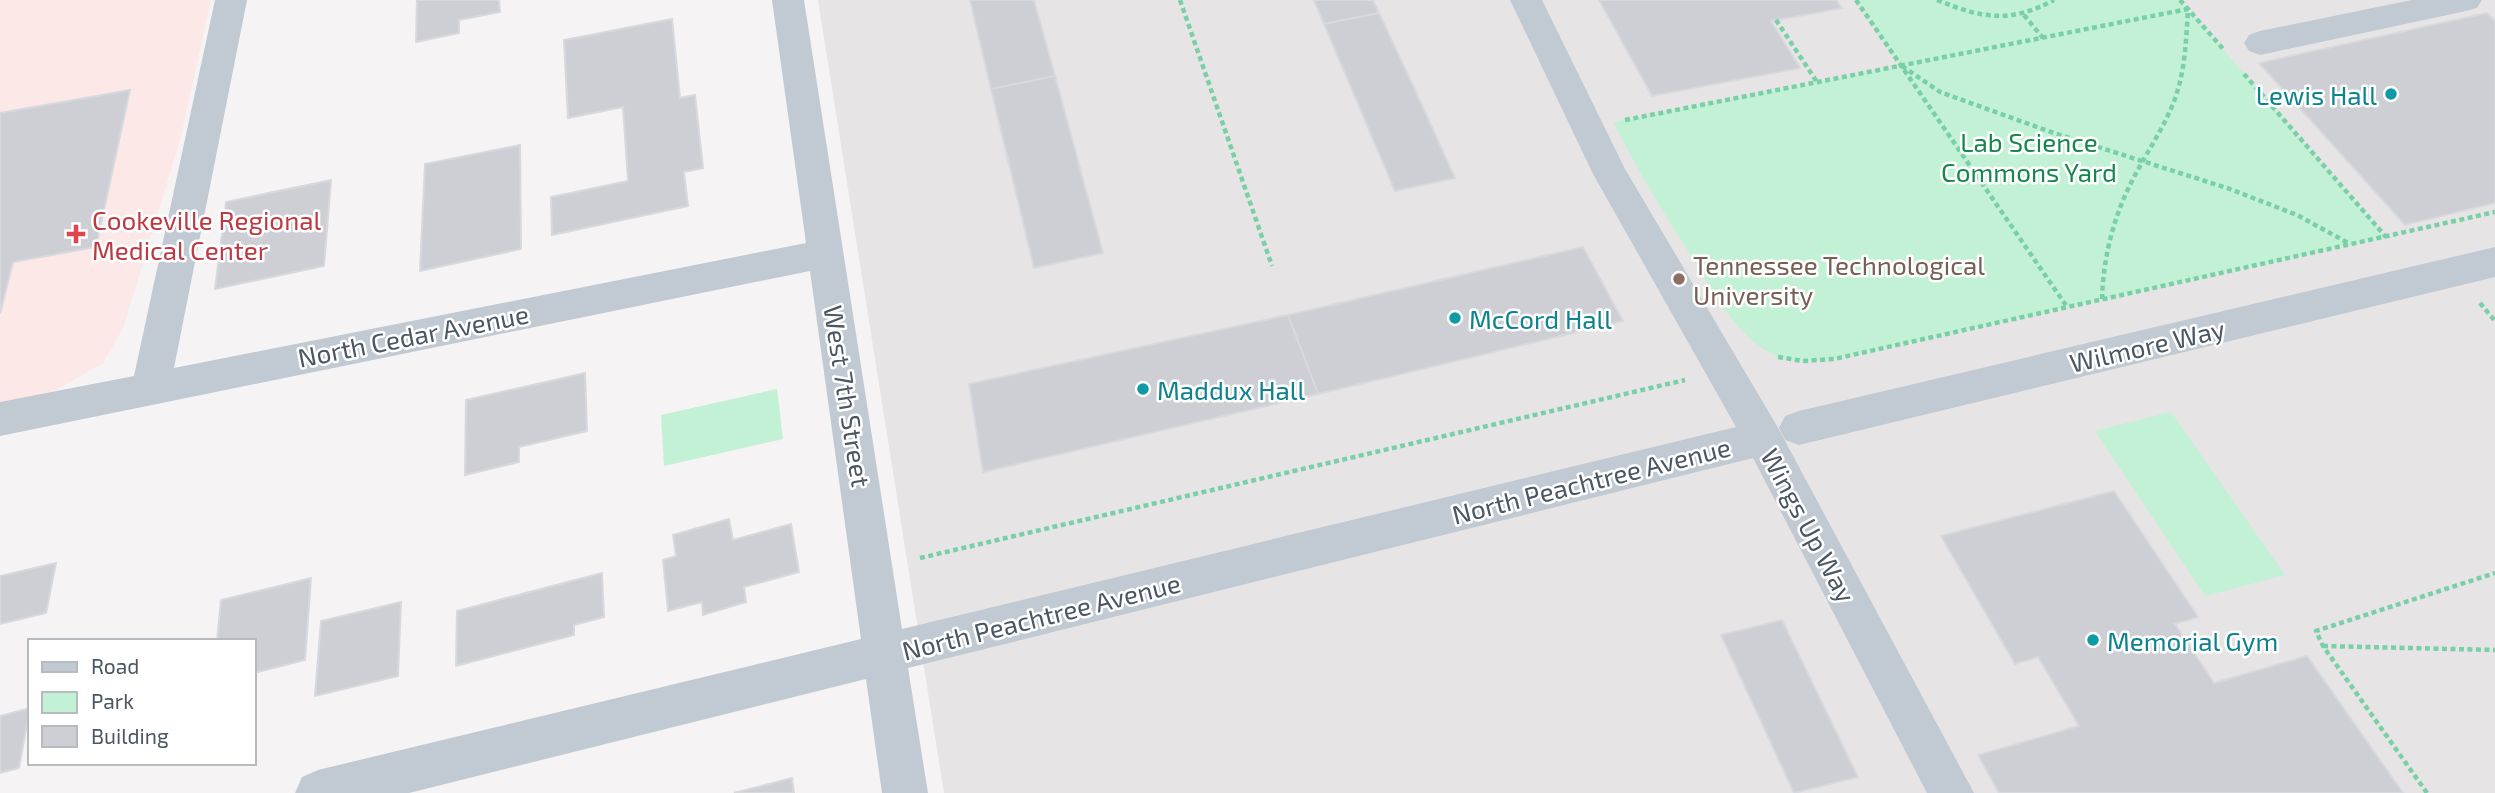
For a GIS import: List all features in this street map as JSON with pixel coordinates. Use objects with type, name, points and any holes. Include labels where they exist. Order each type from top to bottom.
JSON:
[{"type":"street","points":[[151,387],[230,0]]},
{"type":"street","name":"West 7th Street","points":[[788,0],[905,793]]},
{"type":"street","name":"Wings Up Way","points":[[1526,0],[1610,174],[1781,433],[1951,793]]},
{"type":"street","points":[[2260,43],[2466,0]]},
{"type":"street","name":"North Cedar Avenue","points":[[0,419],[826,253]]},
{"type":"street","name":"Wilmore Way","points":[[1781,433],[2495,262]]},
{"type":"street","name":"North Peachtree Avenue","points":[[318,793],[1781,433]]},
{"type":"path","points":[[1180,0],[1272,266]]},
{"type":"path","points":[[1856,0],[2067,307]]},
{"type":"path","points":[[1937,0],[1968,12],[2003,19],[2034,12],[2054,0]]},
{"type":"path","points":[[2180,0],[2233,60]]},
{"type":"path","points":[[1613,122],[2188,9]]},
{"type":"path","points":[[2102,300],[2102,271],[2124,196],[2144,162],[2178,89],[2185,52],[2188,9]]},
{"type":"path","points":[[2024,15],[2043,38]]},
{"type":"path","points":[[1776,20],[1817,82]]},
{"type":"path","points":[[1901,66],[1940,92],[2051,132],[2253,197],[2298,215],[2352,245]]},
{"type":"path","points":[[2241,70],[2386,237]]},
{"type":"path","points":[[1777,357],[1803,361],[1834,359],[2495,212]]},
{"type":"path","points":[[920,558],[1686,380]]},
{"type":"path","points":[[2427,793],[2323,646],[2316,631],[2495,573]]},
{"type":"path","points":[[2323,646],[2495,650]]},
{"type":"shaded area","name":"Cookeville Regional Medical Center","points":[[0,0],[211,0],[180,140],[123,328],[103,363],[51,393],[0,403]]},
{"type":"shaded area","name":"Tennessee Technological University","points":[[818,0],[2495,0],[2495,793],[944,793]]},
{"type":"green space","name":"Lab Science Commons Yard","points":[[1856,0],[2180,0],[2386,237],[1834,359],[1797,361],[1776,356],[1748,336],[1725,310],[1658,204],[1613,122],[1900,66]]},
{"type":"green space","points":[[777,389],[783,439],[664,466],[661,415]]},
{"type":"green space","points":[[2171,412],[2285,575],[2205,596],[2095,431]]},
{"type":"building","points":[[417,0],[499,0],[500,12],[459,20],[459,33],[416,42]]},
{"type":"building","points":[[970,0],[1034,0],[1055,76],[991,89]]},
{"type":"building","points":[[1314,0],[1373,0],[1379,13],[1324,24]]},
{"type":"building","points":[[1599,0],[1836,0],[1842,8],[1771,21],[1800,68],[1652,96]]},
{"type":"building","points":[[1379,13],[1455,178],[1395,191],[1324,24]]},
{"type":"building","name":"Lewis Hall","points":[[2487,13],[2495,21],[2495,203],[2405,225],[2259,63]]},
{"type":"building","points":[[672,19],[680,98],[695,95],[703,168],[684,172],[688,206],[552,235],[551,197],[628,181],[623,107],[568,118],[564,40]]},
{"type":"building","points":[[1055,76],[1103,253],[1034,268],[991,89]]},
{"type":"building","points":[[130,90],[96,247],[13,262],[0,314],[0,113]]},
{"type":"building","points":[[520,145],[521,249],[420,271],[425,164]]},
{"type":"building","points":[[331,180],[324,266],[215,289],[226,202]]},
{"type":"building","name":"McCord Hall","points":[[1583,247],[1623,321],[1318,394],[1288,315]]},
{"type":"building","name":"Maddux Hall","points":[[1288,315],[1318,394],[983,472],[969,384]]},
{"type":"building","points":[[585,373],[587,431],[519,447],[519,462],[465,475],[466,400]]},
{"type":"building","name":"Memorial Gym","points":[[2114,491],[2198,617],[2175,624],[2214,683],[2307,656],[2403,793],[1999,793],[1978,755],[2079,726],[2038,657],[2015,664],[1941,536]]},
{"type":"building","points":[[729,519],[733,540],[791,524],[799,572],[744,587],[746,602],[703,615],[702,602],[668,611],[663,560],[676,556],[673,535]]},
{"type":"building","points":[[56,563],[46,613],[0,624],[0,576]]},
{"type":"building","points":[[602,573],[604,617],[574,625],[574,635],[456,666],[457,611]]},
{"type":"building","points":[[311,578],[305,660],[256,672],[256,639],[217,639],[221,600]]},
{"type":"building","points":[[401,602],[398,676],[315,696],[321,621]]},
{"type":"building","points":[[1782,620],[1858,777],[1794,793],[1721,635]]},
{"type":"building","points":[[28,709],[19,768],[0,773],[0,716]]},
{"type":"building","points":[[792,778],[794,793],[734,793]]},
{"type":"place","name":"Lewis Hall","points":[[2391,94]]},
{"type":"place","name":"Cookeville Regional Medical Center","points":[[76,234]]},
{"type":"place","name":"Tennessee Technological University","points":[[1679,279]]},
{"type":"place","name":"McCord Hall","points":[[1455,318]]},
{"type":"place","name":"Maddux Hall","points":[[1143,389]]},
{"type":"place","name":"Memorial Gym","points":[[2093,640]]}]
